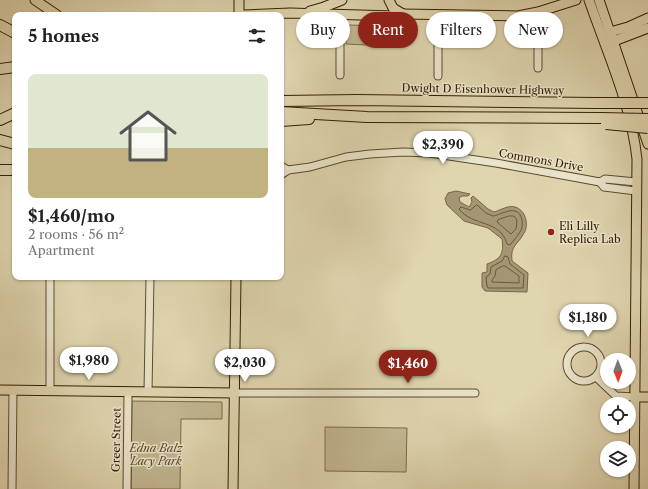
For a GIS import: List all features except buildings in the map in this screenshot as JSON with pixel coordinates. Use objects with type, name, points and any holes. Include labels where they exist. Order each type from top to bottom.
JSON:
[{"type":"highway","points":[[0,25],[12,31]]},
{"type":"highway","points":[[0,69],[12,67]]},
{"type":"highway","points":[[284,96],[318,100]]},
{"type":"highway","points":[[284,101],[318,100]]},
{"type":"highway","name":"Dwight D Eisenhower Highway","points":[[318,100],[648,103]]},
{"type":"highway","points":[[284,112],[367,117],[557,119],[603,121],[648,119]]},
{"type":"highway","points":[[0,120],[12,114]]},
{"type":"highway","points":[[284,121],[367,117]]},
{"type":"highway","points":[[603,121],[648,128]]},
{"type":"highway","points":[[0,170],[12,170]]},
{"type":"main road","points":[[35,0],[53,12]]},
{"type":"main road","points":[[239,0],[239,12]]},
{"type":"main road","points":[[290,13],[320,9],[342,0]]},
{"type":"main road","points":[[389,0],[393,8],[400,12]]},
{"type":"main road","points":[[538,12],[576,0]]},
{"type":"main road","points":[[590,0],[635,139],[637,159],[635,397]]},
{"type":"main road","points":[[599,0],[648,144]]},
{"type":"main road","points":[[284,13],[296,13]]},
{"type":"main road","points":[[612,37],[628,27],[648,18]]},
{"type":"main road","points":[[612,37],[648,28]]},
{"type":"main road","points":[[234,489],[236,280]]},
{"type":"main road","points":[[0,390],[235,393]]},
{"type":"main road","points":[[636,397],[648,397]]},
{"type":"main road","points":[[634,489],[635,433]]},
{"type":"street","points":[[340,48],[340,75]]},
{"type":"street","points":[[438,48],[438,76]]},
{"type":"street","points":[[538,48],[538,68]]},
{"type":"street","name":"Commons Drive","points":[[288,170],[310,167],[346,157],[365,154],[412,152],[496,163],[600,182],[605,178],[636,187]]},
{"type":"street","points":[[284,168],[288,170],[284,173]]},
{"type":"street","points":[[50,280],[50,391]]},
{"type":"street","points":[[148,392],[150,280]]},
{"type":"street","points":[[578,348],[591,348],[597,352],[600,357],[601,365],[600,371],[596,377],[589,381],[583,381],[572,377],[567,367],[568,359],[578,348]]},
{"type":"street","points":[[596,377],[616,396],[635,397]]},
{"type":"street","points":[[12,489],[13,390]]},
{"type":"street","name":"Greer Street","points":[[127,489],[128,392]]},
{"type":"street","points":[[235,393],[475,393]]},
{"type":"green space","points":[[350,25],[358,25],[358,45],[350,44]]},
{"type":"green space","name":"Edna Balz Lacy Park","points":[[132,401],[222,402],[222,419],[181,419],[180,489],[131,489]]},
{"type":"green space","points":[[325,427],[407,428],[406,472],[325,471]]},
{"type":"water","points":[[456,191],[470,194],[459,198],[460,202],[469,207],[473,196],[488,209],[494,212],[507,207],[515,207],[522,211],[526,218],[526,230],[513,248],[512,261],[528,273],[527,292],[485,291],[482,287],[482,273],[487,272],[487,264],[496,260],[502,252],[502,239],[488,228],[464,221],[447,205],[445,199],[448,193]]},
{"type":"place","name":"Eli Lilly Replica Lab","points":[[551,232]]}]
